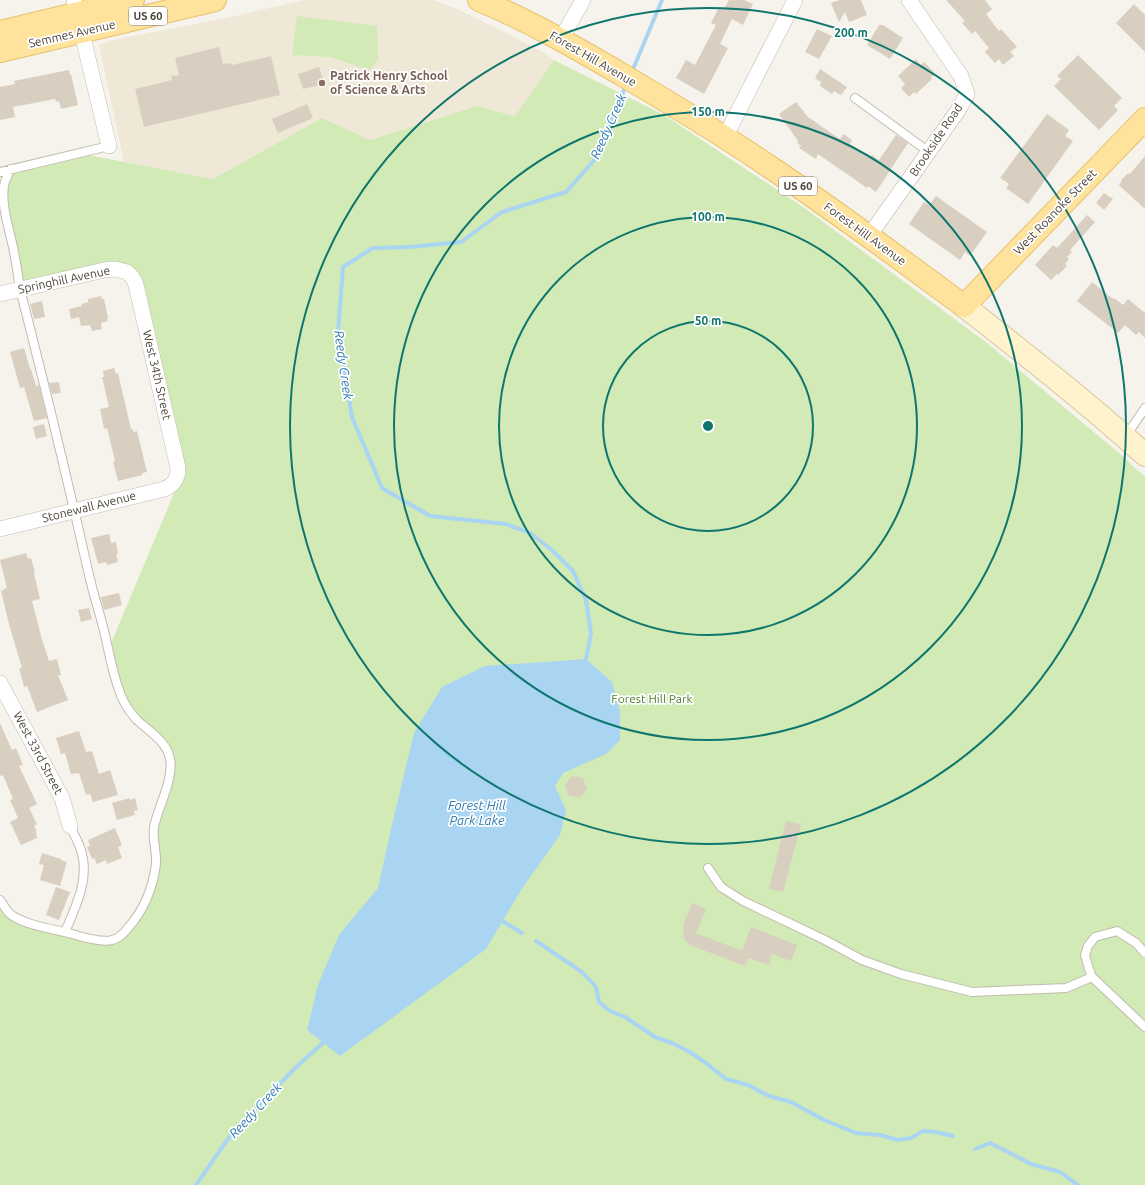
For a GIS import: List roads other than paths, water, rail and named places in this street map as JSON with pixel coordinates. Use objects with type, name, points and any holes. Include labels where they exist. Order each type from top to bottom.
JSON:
[{"type":"main road","name":"Semmes Avenue","points":[[0,32],[77,15],[133,0]]},
{"type":"main road","name":"Semmes Avenue","points":[[0,51],[77,15],[214,0]]},
{"type":"main road","name":"Forest Hill Avenue","points":[[479,0],[503,10],[568,43],[648,90],[770,166],[964,306],[1145,455]]},
{"type":"main road","name":"West Roanoke Street","points":[[964,306],[1145,119]]},
{"type":"street","points":[[568,43],[583,0]]},
{"type":"street","points":[[725,138],[795,0]]},
{"type":"street","name":"Brookside Road","points":[[869,236],[959,109],[967,94],[961,76],[908,0]]},
{"type":"street","points":[[77,15],[109,146]]},
{"type":"street","name":"Springhill Avenue","points":[[0,294],[104,270],[114,269],[127,272]]},
{"type":"street","name":"West 34th Street","points":[[127,272],[135,282],[137,289],[177,463],[178,475],[176,481]]},
{"type":"street","name":"Stonewall Avenue","points":[[0,529],[164,489],[176,481]]},
{"type":"street","name":"West 33rd Street","points":[[0,683],[62,798],[70,826]]},
{"type":"lane","points":[[855,98],[929,152]]},
{"type":"lane","points":[[0,172],[109,146]]},
{"type":"lane","points":[[0,900],[9,913],[43,927],[92,939],[108,941],[122,935],[138,916],[153,878],[156,862],[154,827],[171,766],[170,757],[165,746],[135,718],[128,709],[118,689],[91,584],[20,289],[15,255],[5,208],[4,194],[6,178],[12,169]]},
{"type":"lane","points":[[1125,437],[1145,408]]},
{"type":"lane","points":[[65,932],[80,891],[84,872],[82,854],[70,826]]},
{"type":"lane","points":[[708,868],[720,887],[743,901],[825,940],[862,960],[901,974],[972,992],[1066,988],[1092,977]]},
{"type":"lane","points":[[1145,953],[1136,943],[1117,931],[1095,937],[1088,946],[1085,955],[1092,977],[1145,1026]]},
{"type":"water","name":"Forest Hill Park Lake","points":[[586,659],[612,682],[620,711],[620,740],[606,754],[563,773],[555,786],[566,810],[560,835],[523,887],[486,949],[340,1056],[307,1030],[318,985],[339,935],[378,888],[414,733],[442,687],[485,666]]},
{"type":"waterway","name":"Reedy Creek","points":[[631,74],[662,0]]},
{"type":"waterway","name":"Reedy Creek","points":[[586,659],[591,634],[586,600],[573,571],[552,550],[530,533],[506,524],[430,516],[382,488],[352,417],[338,332],[343,267],[373,248],[410,247],[461,242],[502,212],[566,192],[597,157],[626,85]]},
{"type":"waterway","points":[[502,921],[522,933]]},
{"type":"waterway","points":[[536,941],[582,972],[596,987],[599,1002],[610,1011],[625,1017],[655,1037],[688,1051],[726,1079],[748,1085],[769,1096],[791,1102],[824,1120],[856,1133],[880,1135],[898,1140],[911,1138],[923,1131],[953,1136]]},
{"type":"waterway","name":"Reedy Creek","points":[[196,1185],[230,1136],[296,1067],[323,1043]]},
{"type":"waterway","points":[[975,1149],[990,1143],[1031,1164],[1060,1172],[1078,1185]]},
{"type":"place","name":"Patrick Henry School of Science & Arts","points":[[322,83]]},
{"type":"park label","name":"Forest Hill Park","points":[[652,699]]}]
